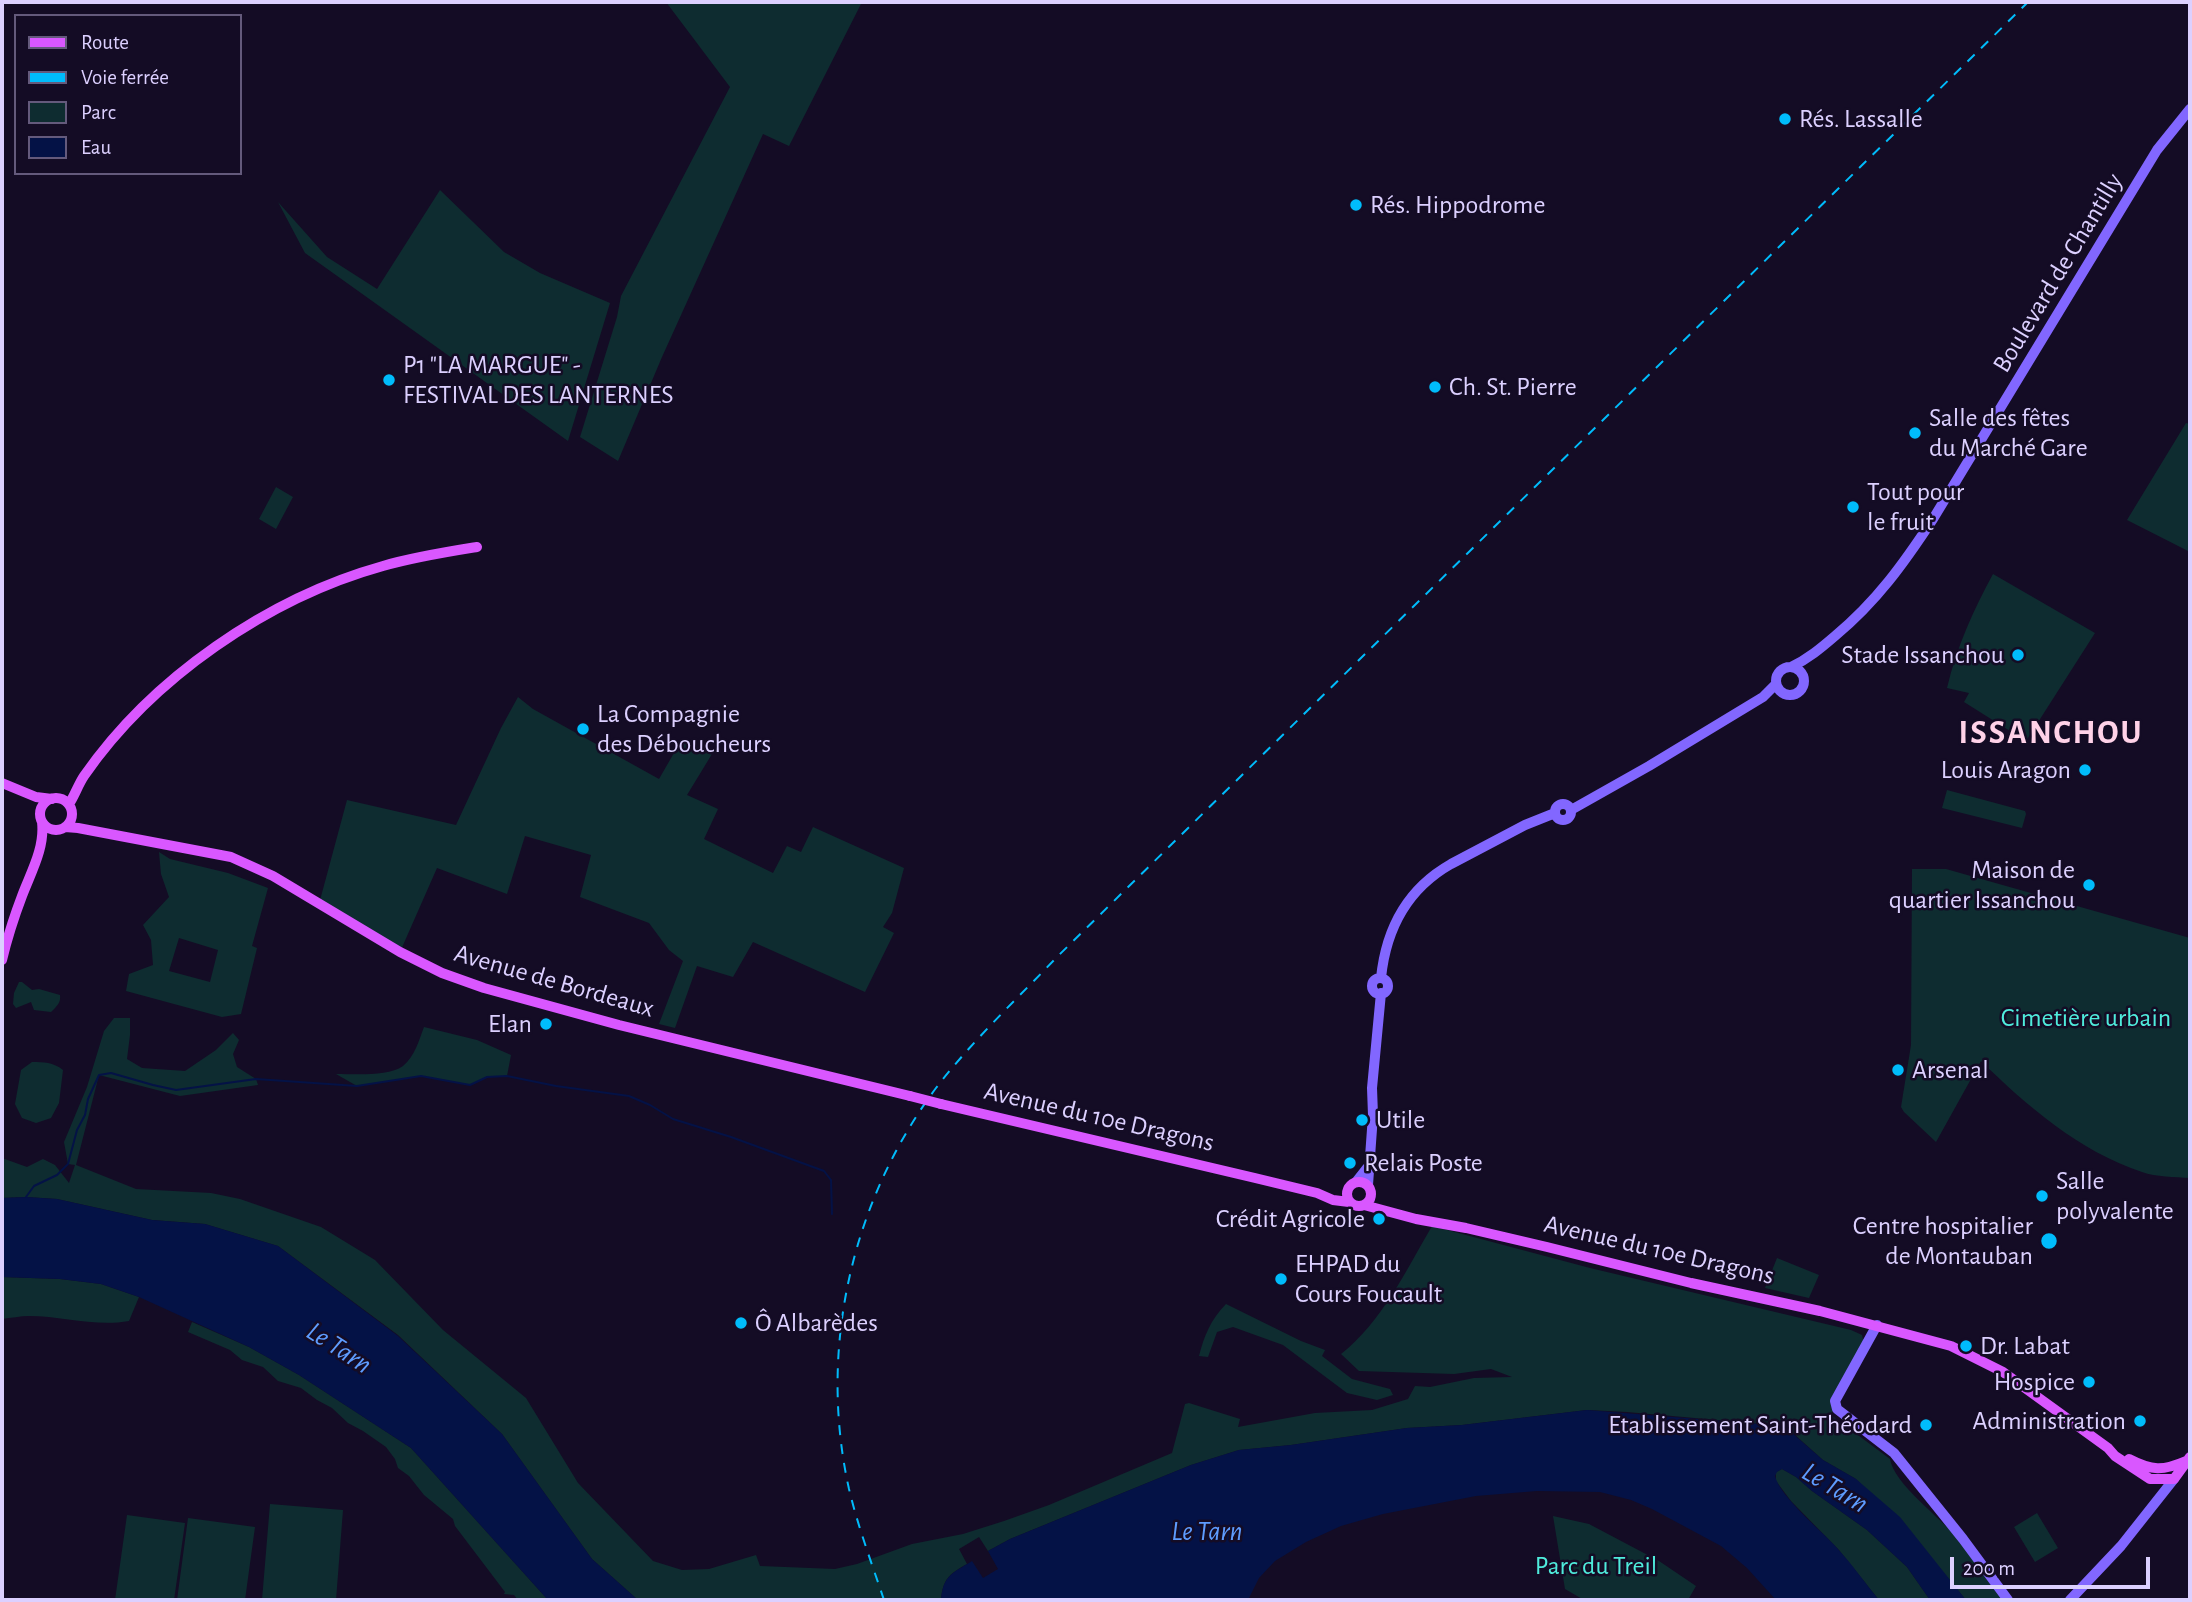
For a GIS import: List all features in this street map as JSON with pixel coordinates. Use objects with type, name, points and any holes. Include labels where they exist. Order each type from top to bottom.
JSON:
[{"type":"main road","points":[[2,960],[16,911],[39,855],[43,834],[43,804],[65,793],[82,779],[125,726],[161,691],[210,651],[268,614],[335,582],[421,556],[477,547]]},
{"type":"main road","points":[[39,855],[71,820],[70,806],[82,779]]},
{"type":"main road","points":[[2,783],[36,797],[61,799],[97,831]]},
{"type":"main road","points":[[16,791],[34,808],[49,829],[64,828]]},
{"type":"main road","name":"Avenue de Bordeaux","points":[[64,828],[97,831],[231,857],[273,876],[420,963],[495,992],[627,1028],[898,1093]]},
{"type":"main road","name":"Avenue du 10e Dragons","points":[[898,1093],[1330,1197],[1348,1196]]},
{"type":"main road","points":[[1356,1182],[1362,1182],[1369,1190],[1369,1201],[1364,1205],[1358,1206],[1348,1196],[1350,1185],[1356,1182]]},
{"type":"main road","name":"Avenue du 10e Dragons","points":[[1369,1190],[1386,1206],[1429,1221]]},
{"type":"main road","name":"Avenue du 10e Dragons","points":[[1364,1205],[1820,1311],[1951,1346],[2003,1372],[2108,1448],[2115,1456],[2162,1482]]},
{"type":"main road","points":[[2162,1482],[2189,1459]]},
{"type":"street","name":"Boulevard de Chantilly","points":[[1791,667],[1810,657],[1870,605],[1901,568],[2157,150],[2190,109]]},
{"type":"street","name":"Boulevard de Chantilly","points":[[1802,675],[1810,657]]},
{"type":"street","points":[[1763,697],[1783,693],[1793,695],[1801,690],[1804,682],[1798,670],[1791,667],[1780,670],[1776,684],[1783,693]]},
{"type":"street","points":[[1369,1190],[1372,1088],[1381,993],[1388,985],[1381,978],[1384,952],[1392,928],[1419,887],[1451,864],[1525,825],[1555,813],[1557,807],[1562,804],[1571,810],[1649,766],[1763,697],[1776,684]]},
{"type":"street","points":[[1356,1182],[1368,1164]]},
{"type":"street","points":[[1877,1325],[1835,1401],[1837,1409],[1894,1453],[2008,1600]]},
{"type":"street","points":[[2070,1600],[2120,1546],[2162,1482]]},
{"type":"green space","points":[[666,2],[862,2],[789,146],[763,134],[618,461],[580,437],[621,296],[730,87]]},
{"type":"green space","points":[[440,190],[504,252],[540,273],[610,303],[568,441],[305,253],[278,202],[327,257],[377,289]]},
{"type":"green space","points":[[2186,423],[2190,424],[2190,552],[2127,520]]},
{"type":"green space","points":[[276,487],[293,497],[276,529],[259,519]]},
{"type":"green space","name":"Stade Issanchou","points":[[1993,574],[2095,633],[2026,741],[1964,702],[1969,693],[1947,688],[1966,629]]},
{"type":"green space","points":[[518,697],[533,709],[659,779],[682,739],[712,754],[687,795],[718,809],[704,839],[773,873],[787,846],[801,852],[813,827],[904,868],[892,913],[883,927],[894,933],[865,992],[753,942],[733,977],[697,966],[675,1028],[659,1024],[683,961],[669,950],[649,923],[580,897],[591,855],[525,836],[507,894],[437,868],[400,952],[319,904],[347,800],[456,825]]},
{"type":"green space","points":[[1947,790],[2025,811],[2022,828],[1942,808]]},
{"type":"green space","points":[[159,852],[170,859],[228,873],[268,888],[252,946],[257,948],[241,1014],[222,1017],[126,991],[129,974],[153,965],[151,940],[143,925],[169,897],[161,874]],"holes":[[[179,938],[218,950],[210,982],[169,971]]]},
{"type":"green space","name":"Cimetière urbain","points":[[1912,869],[1946,869],[2190,938],[2190,1178],[2147,1174],[2097,1152],[2055,1126],[1981,1061],[1936,1142],[1904,1112],[1901,1107],[1911,1045]]},
{"type":"green space","points":[[19,982],[32,990],[39,989],[60,995],[57,1006],[51,1012],[34,1010],[31,1002],[16,1008],[13,1004],[14,993]]},
{"type":"green space","points":[[114,1018],[130,1018],[127,1059],[142,1068],[185,1071],[216,1050],[233,1033],[239,1040],[233,1054],[237,1067],[256,1079],[258,1085],[180,1096],[99,1075],[76,1165],[136,1189],[211,1193],[240,1199],[321,1227],[375,1260],[443,1330],[526,1398],[578,1483],[653,1561],[682,1570],[709,1569],[756,1555],[760,1566],[835,1569],[912,1544],[963,1534],[1004,1521],[1172,1453],[1185,1404],[1189,1403],[1240,1419],[1238,1427],[1315,1413],[1372,1410],[1408,1399],[1415,1386],[1430,1387],[1474,1378],[1512,1377],[1491,1369],[1454,1374],[1359,1371],[1341,1354],[1369,1327],[1381,1311],[1432,1226],[1590,1268],[1851,1330],[1862,1335],[1864,1343],[1831,1415],[1890,1459],[1900,1479],[1957,1538],[2002,1600],[1966,1600],[1856,1479],[1823,1460],[1785,1426],[1587,1410],[1462,1425],[1407,1428],[1239,1450],[1191,1465],[1010,1539],[988,1551],[979,1537],[959,1549],[967,1564],[948,1578],[941,1600],[638,1600],[592,1559],[502,1434],[398,1335],[278,1246],[205,1224],[152,1220],[57,1199],[2,1198],[2,1158],[27,1167],[43,1159],[55,1165],[69,1183],[75,1165],[68,1164],[64,1142],[87,1087],[104,1031]]},
{"type":"green space","points":[[424,1027],[477,1040],[511,1055],[507,1076],[487,1077],[470,1085],[421,1076],[357,1086],[336,1074],[370,1074],[397,1070],[411,1058]]},
{"type":"green space","points":[[32,1062],[52,1064],[63,1070],[59,1103],[51,1118],[36,1123],[22,1118],[15,1104],[21,1070]]},
{"type":"green space","points":[[1777,1258],[1819,1275],[1809,1298],[1765,1288]]},
{"type":"green space","points":[[2,1277],[101,1284],[139,1297],[129,1321],[104,1323],[42,1316],[2,1319]]},
{"type":"green space","points":[[1226,1304],[1325,1350],[1322,1356],[1352,1379],[1390,1389],[1393,1395],[1377,1400],[1347,1393],[1283,1345],[1233,1327],[1217,1332],[1208,1357],[1199,1356],[1209,1328]]},
{"type":"green space","points":[[192,1322],[249,1347],[299,1375],[411,1448],[548,1600],[518,1600],[514,1595],[504,1594],[455,1526],[453,1519],[424,1495],[409,1476],[398,1468],[386,1447],[301,1388],[278,1381],[263,1367],[242,1360],[230,1350],[188,1332]]},
{"type":"green space","points":[[1782,1469],[1867,1530],[1907,1567],[1930,1600],[1879,1600],[1839,1550],[1791,1501],[1776,1481],[1776,1472]]},
{"type":"green space","points":[[270,1504],[343,1510],[336,1600],[262,1600]]},
{"type":"green space","points":[[2037,1513],[2058,1548],[2035,1562],[2014,1527]]},
{"type":"green space","points":[[127,1515],[185,1523],[174,1600],[115,1600]]},
{"type":"green space","name":"Parc du Treil","points":[[1553,1516],[1589,1524],[1659,1561],[1696,1586],[1688,1600],[1584,1600],[1565,1589]]},
{"type":"green space","points":[[188,1518],[255,1527],[245,1600],[177,1600]]},
{"type":"water","name":"Le Tarn","points":[[2,1198],[57,1199],[152,1220],[205,1224],[278,1246],[398,1336],[502,1434],[592,1559],[638,1600],[548,1600],[411,1448],[299,1375],[249,1347],[139,1297],[101,1284],[2,1277]]},
{"type":"water","name":"Le Tarn","points":[[1587,1410],[1784,1426],[1823,1460],[1856,1479],[1900,1517],[1966,1600],[1930,1600],[1907,1567],[1867,1530],[1782,1469],[1775,1476],[1785,1494],[1843,1554],[1879,1600],[1776,1600],[1747,1568],[1721,1546],[1652,1509],[1600,1492],[1537,1491],[1476,1496],[1383,1514],[1341,1526],[1306,1542],[1275,1561],[1259,1578],[1248,1600],[941,1600],[947,1580],[954,1572],[972,1561],[983,1578],[998,1569],[988,1551],[1010,1539],[1191,1465],[1239,1450],[1407,1428],[1462,1425]]},
{"type":"waterway","points":[[26,1197],[34,1186],[57,1175],[68,1164],[77,1130],[99,1075],[111,1073],[176,1090],[256,1079],[357,1086],[421,1076],[470,1085],[487,1077],[507,1076],[629,1096],[673,1119],[824,1171],[831,1180],[832,1214]]},
{"type":"railway","points":[[884,1600],[849,1489],[840,1437],[840,1331],[849,1279],[863,1228],[882,1179],[907,1132],[936,1088],[980,1037],[1058,956],[2028,2]]},
{"type":"place","name":"Rés. Lassalle","points":[[1785,119]]},
{"type":"place","name":"Rés. Hippodrome","points":[[1356,205]]},
{"type":"place","name":"P1 \"LA MARGUE\" - FESTIVAL DES LANTERNES","points":[[389,380]]},
{"type":"place","name":"Ch. St. Pierre","points":[[1435,387]]},
{"type":"place","name":"Salle des fêtes du Marché Gare","points":[[1915,433]]},
{"type":"place","name":"Tout pour le fruit","points":[[1853,507]]},
{"type":"place","name":"Stade Issanchou","points":[[2018,655]]},
{"type":"place","name":"La Compagnie des Déboucheurs","points":[[583,729]]},
{"type":"place","name":"Louis Aragon","points":[[2085,770]]},
{"type":"place","name":"Maison de quartier Issanchou","points":[[2089,885]]},
{"type":"place","name":"Elan","points":[[546,1024]]},
{"type":"place","name":"Arsenal","points":[[1898,1070]]},
{"type":"place","name":"Utile","points":[[1362,1120]]},
{"type":"place","name":"Relais Poste","points":[[1350,1163]]},
{"type":"place","name":"Salle polyvalente","points":[[2042,1196]]},
{"type":"place","name":"Crédit Agricole","points":[[1379,1219]]},
{"type":"place","name":"Centre hospitalier de Montauban","points":[[2049,1241]]},
{"type":"place","name":"EHPAD du Cours Foucault","points":[[1281,1279]]},
{"type":"place","name":"Ô Albarèdes","points":[[741,1323]]},
{"type":"place","name":"Dr. Labat","points":[[1966,1346]]},
{"type":"place","name":"Hospice","points":[[2089,1382]]},
{"type":"place","name":"Administration","points":[[2140,1421]]},
{"type":"place","name":"Etablissement Saint-Théodard","points":[[1926,1425]]},
{"type":"district","name":"ISSANCHOU","points":[[2051,733]]}]
